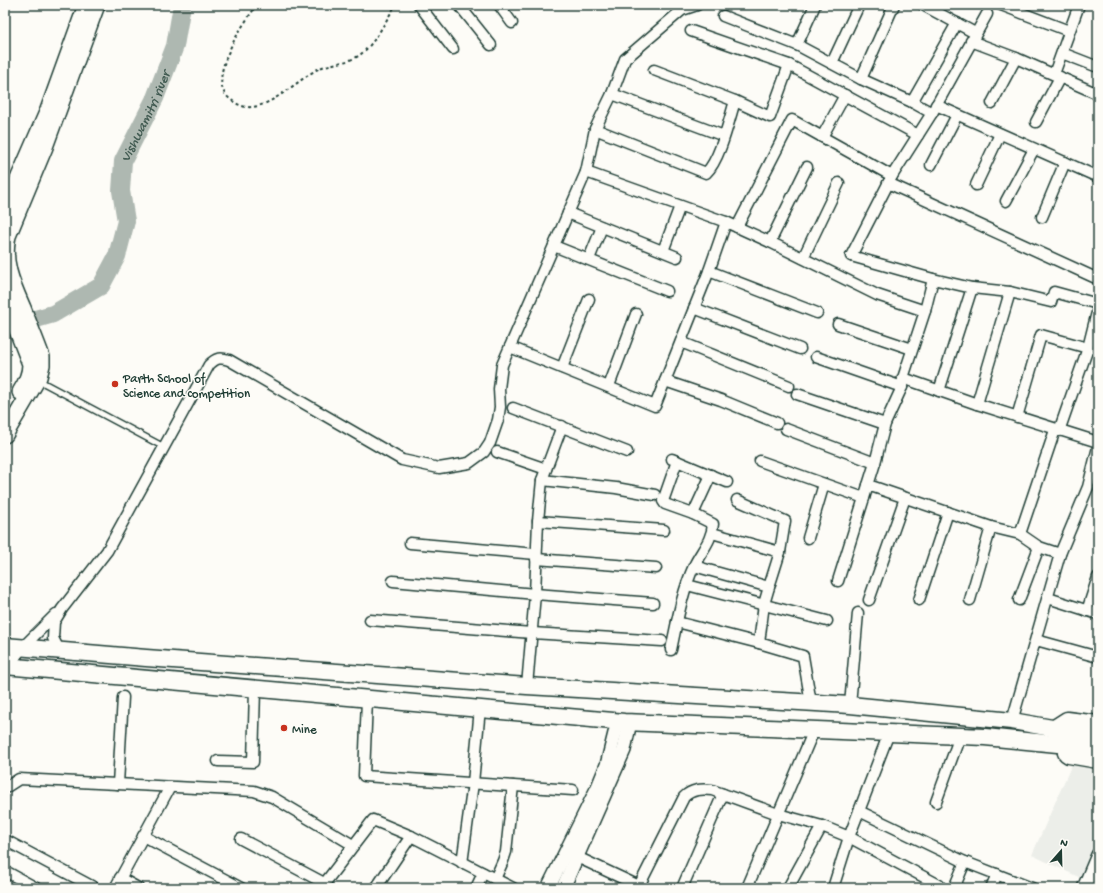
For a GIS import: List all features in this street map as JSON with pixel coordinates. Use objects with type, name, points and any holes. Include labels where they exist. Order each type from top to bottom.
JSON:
[{"type":"main road","points":[[5,209],[48,110],[86,5]]},
{"type":"main road","points":[[5,417],[36,360],[8,272],[6,246],[8,236],[45,147],[97,5]]},
{"type":"main road","points":[[5,300],[36,360],[42,365],[38,380],[5,435]]},
{"type":"main road","points":[[5,646],[527,686],[850,705],[1012,721],[1052,736],[1069,755],[1098,760]]},
{"type":"main road","points":[[7,666],[624,722],[985,737],[1052,736],[1090,741]]},
{"type":"main road","points":[[1052,736],[1067,720],[1098,724]]},
{"type":"street","points":[[418,5],[453,49]]},
{"type":"street","points":[[459,5],[491,45]]},
{"type":"street","points":[[499,5],[512,23]]},
{"type":"street","points":[[59,650],[53,638],[54,622],[62,609],[107,551],[209,365],[214,360],[222,358],[236,364],[402,460],[439,468],[469,463],[484,452],[490,443],[498,420],[500,407],[498,389],[502,366],[586,172],[596,129],[612,94],[625,59],[682,10],[697,5]]},
{"type":"street","points":[[797,45],[815,5]]},
{"type":"street","points":[[832,63],[859,5]]},
{"type":"street","points":[[861,79],[894,5]]},
{"type":"street","points":[[923,5],[957,23],[973,37],[1016,58],[1098,94]]},
{"type":"street","points":[[1002,5],[1069,31]]},
{"type":"street","points":[[1036,122],[1057,76],[1062,53],[1079,5]]},
{"type":"street","points":[[986,14],[934,109],[890,179],[851,256],[934,280],[972,288],[1010,292],[1051,302],[1054,292],[1098,304]]},
{"type":"street","points":[[723,16],[797,45],[861,79],[912,102],[957,115],[1098,177]]},
{"type":"street","points":[[912,102],[957,23]]},
{"type":"street","points":[[691,31],[790,64],[918,135]]},
{"type":"street","points":[[1062,53],[1098,67]]},
{"type":"street","points":[[992,103],[1016,58]]},
{"type":"street","points":[[654,70],[735,101],[770,117],[790,64]]},
{"type":"street","points":[[612,94],[724,136]]},
{"type":"street","points":[[822,136],[845,95]]},
{"type":"street","points":[[596,129],[706,172],[711,168],[724,136],[735,101]]},
{"type":"street","points":[[931,165],[957,115]]},
{"type":"street","points":[[737,227],[792,120],[822,136],[890,179],[1098,279]]},
{"type":"street","points":[[976,185],[1000,134]]},
{"type":"street","points":[[1006,201],[1034,149]]},
{"type":"street","points":[[1042,217],[1065,162]]},
{"type":"street","points":[[770,242],[807,167]]},
{"type":"street","points":[[586,172],[726,222],[877,295],[925,311]]},
{"type":"street","points":[[803,258],[839,183]]},
{"type":"street","points":[[663,251],[680,206]]},
{"type":"street","points":[[568,213],[677,257]]},
{"type":"street","points":[[510,347],[655,406],[681,342],[726,222]]},
{"type":"street","points":[[588,259],[602,227]]},
{"type":"street","points":[[554,246],[667,291]]},
{"type":"street","points":[[708,271],[817,313]]},
{"type":"street","points":[[838,581],[875,463],[885,424],[902,382],[934,280]]},
{"type":"street","points":[[939,391],[972,288]]},
{"type":"street","points":[[977,404],[1010,292]]},
{"type":"street","points":[[562,368],[590,299]]},
{"type":"street","points":[[694,308],[800,349]]},
{"type":"street","points":[[1020,534],[1088,348],[1098,308]]},
{"type":"street","points":[[609,386],[636,314]]},
{"type":"street","points":[[838,324],[912,349]]},
{"type":"street","points":[[1017,417],[1042,335],[1088,348]]},
{"type":"street","points":[[681,342],[789,386]]},
{"type":"street","points":[[816,357],[939,391],[1098,442]]},
{"type":"street","points":[[665,381],[721,400],[777,423]]},
{"type":"street","points":[[797,394],[885,424]]},
{"type":"street","points":[[513,408],[627,452]]},
{"type":"street","points":[[527,686],[535,594],[538,521],[542,480],[562,426]]},
{"type":"street","points":[[786,429],[875,463]]},
{"type":"street","points":[[1012,721],[1060,554],[1088,487],[1098,447]]},
{"type":"street","points":[[497,452],[546,469]]},
{"type":"street","points":[[671,650],[687,585],[694,566],[712,533],[713,524],[693,514],[665,504],[663,501],[674,460],[727,482]]},
{"type":"street","points":[[760,461],[864,498]]},
{"type":"street","points":[[693,514],[711,475]]},
{"type":"street","points":[[542,480],[616,488],[656,495]]},
{"type":"street","points":[[808,538],[824,484]]},
{"type":"street","points":[[868,485],[991,527],[1020,534],[1039,547],[1060,554]]},
{"type":"street","points":[[1088,487],[1098,490]]},
{"type":"street","points":[[869,600],[905,498]]},
{"type":"street","points":[[737,500],[786,521],[780,552],[764,604],[759,643]]},
{"type":"street","points":[[920,600],[948,512]]},
{"type":"street","points":[[538,521],[664,530]]},
{"type":"street","points":[[970,600],[991,527]]},
{"type":"street","points":[[712,533],[780,552]]},
{"type":"street","points":[[410,543],[656,568]]},
{"type":"street","points":[[1020,600],[1039,547]]},
{"type":"street","points":[[694,566],[768,587]]},
{"type":"street","points":[[1087,611],[1098,577]]},
{"type":"street","points":[[393,581],[653,603]]},
{"type":"street","points":[[687,585],[827,621]]},
{"type":"street","points":[[1048,598],[1098,614]]},
{"type":"street","points":[[7,666],[47,622],[62,609]]},
{"type":"street","points":[[850,705],[858,613]]},
{"type":"street","points":[[370,620],[532,633],[662,640]]},
{"type":"street","points":[[677,622],[759,643],[802,656],[811,703]]},
{"type":"street","points":[[1036,640],[1098,657]]},
{"type":"street","points":[[218,761],[253,762],[255,689]]},
{"type":"street","points":[[118,784],[123,697]]},
{"type":"street","points":[[367,699],[364,776],[573,790]]},
{"type":"street","points":[[462,863],[473,783],[480,708]]},
{"type":"street","points":[[563,888],[624,750],[624,722]]},
{"type":"street","points":[[548,888],[598,787],[624,722]]},
{"type":"street","points":[[747,888],[814,730]]},
{"type":"street","points":[[833,888],[849,837],[889,733]]},
{"type":"street","points":[[936,802],[960,736]]},
{"type":"street","points":[[5,788],[19,780],[254,790],[272,797],[353,845]]},
{"type":"street","points":[[495,879],[506,852],[513,786]]},
{"type":"street","points":[[115,888],[170,787]]},
{"type":"street","points":[[577,858],[639,887],[684,797],[690,792],[702,789],[712,790],[778,814],[822,826],[849,837],[939,885]]},
{"type":"street","points":[[682,888],[722,794]]},
{"type":"street","points":[[859,811],[965,862],[1032,888]]},
{"type":"street","points":[[240,839],[322,886],[373,820],[411,836],[513,888]]},
{"type":"street","points":[[788,888],[822,826]]},
{"type":"street","points":[[143,836],[241,888]]},
{"type":"street","points":[[376,888],[411,836]]},
{"type":"street","points":[[5,840],[95,888]]},
{"type":"street","points":[[1084,888],[1098,855]]},
{"type":"street","points":[[954,888],[965,862]]},
{"type":"street","points":[[5,871],[36,888]]},
{"type":"street","points":[[476,888],[483,873]]},
{"type":"street","points":[[991,888],[997,874]]},
{"type":"street","points":[[120,878],[138,888]]},
{"type":"lane","points":[[38,380],[164,447]]},
{"type":"path","points":[[256,5],[231,44],[224,63],[221,82],[224,95],[237,105],[252,107],[270,101],[317,70],[329,64],[346,61],[359,56],[371,43],[396,5]]},
{"type":"shaded area","points":[[1072,764],[1098,768],[1098,854],[1087,881],[1032,855]]},
{"type":"waterway","name":"Vishwamitri river","points":[[5,328],[53,314],[101,286],[117,256],[126,221],[121,191],[123,161],[155,98],[175,46],[182,5]]},
{"type":"place","name":"Parth School of Science and competition","points":[[115,384]]},
{"type":"place","name":"Mine","points":[[284,728]]}]
